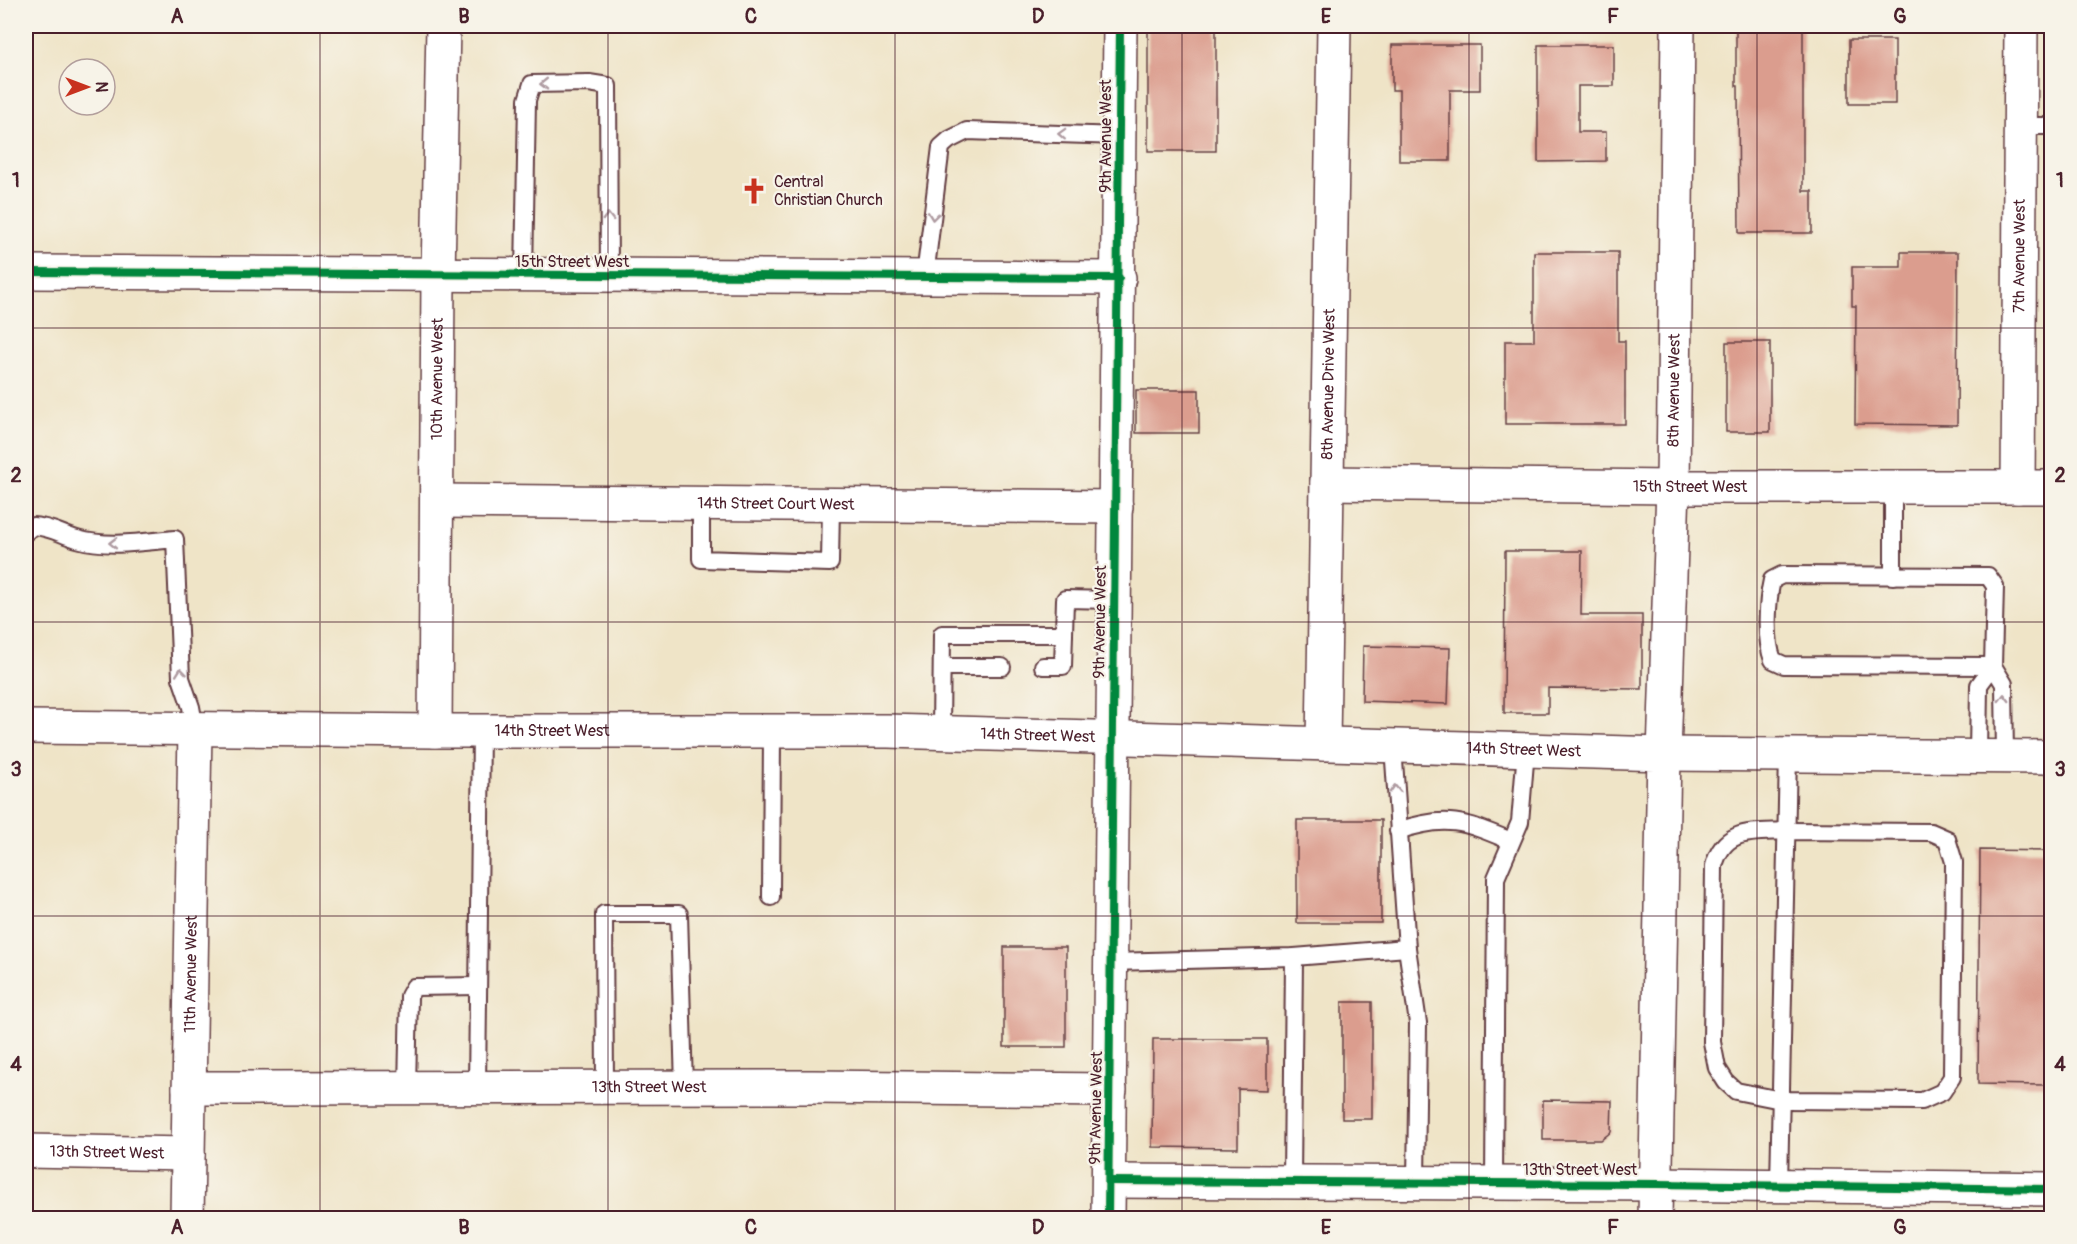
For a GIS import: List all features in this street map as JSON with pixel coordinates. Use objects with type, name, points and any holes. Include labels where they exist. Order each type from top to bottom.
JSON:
[{"type":"street","name":"10th Avenue West","points":[[435,731],[438,275],[443,26]]},
{"type":"street","name":"9th Avenue West","points":[[1108,1218],[1120,26]]},
{"type":"street","name":"8th Avenue Drive West","points":[[1323,744],[1334,26]]},
{"type":"street","name":"8th Avenue West","points":[[1655,1218],[1664,754],[1673,487],[1678,26]]},
{"type":"street","name":"7th Avenue West","points":[[2018,487],[2036,126],[2021,26]]},
{"type":"street","name":"15th Street West","points":[[26,272],[1119,278]]},
{"type":"street","name":"15th Street West","points":[[1327,483],[1673,487],[2052,487]]},
{"type":"street","name":"14th Street Court West","points":[[436,501],[1116,507]]},
{"type":"street","name":"14th Street West","points":[[26,726],[435,731],[941,732],[1664,754],[2052,757]]},
{"type":"street","name":"11th Avenue West","points":[[187,1218],[195,729]]},
{"type":"street","name":"13th Street West","points":[[189,1088],[684,1087],[1110,1090]]},
{"type":"street","name":"13th Street West","points":[[26,1151],[188,1154]]},
{"type":"street","name":"13th Street West","points":[[1108,1181],[2052,1189]]},
{"type":"lane","points":[[524,275],[527,100],[532,84],[589,83],[608,86],[609,275]]},
{"type":"lane","points":[[925,276],[941,147],[949,140],[967,131],[1120,136]]},
{"type":"lane","points":[[1893,487],[1893,576]]},
{"type":"lane","points":[[701,503],[701,559],[830,563],[831,505]]},
{"type":"lane","points":[[26,532],[33,525],[48,527],[77,539],[110,544],[175,539],[181,678],[191,707],[195,729]]},
{"type":"lane","points":[[1991,756],[2004,684],[1993,666],[1995,586],[1988,576],[1782,575],[1772,580],[1769,593],[1768,649],[1773,660],[1784,665],[1993,666]]},
{"type":"lane","points":[[1044,666],[1063,666],[1065,599],[1114,600]]},
{"type":"lane","points":[[941,732],[942,633],[1064,633]]},
{"type":"lane","points":[[942,667],[1002,666]]},
{"type":"lane","points":[[1991,756],[1979,685],[1993,666]]},
{"type":"lane","points":[[477,1088],[481,731]]},
{"type":"lane","points":[[771,897],[772,732]]},
{"type":"lane","points":[[1393,746],[1407,948],[1418,1023],[1416,1183]]},
{"type":"lane","points":[[1494,1183],[1496,878],[1520,822],[1526,750]]},
{"type":"lane","points":[[1779,1185],[1788,754]]},
{"type":"lane","points":[[1398,831],[1418,824],[1443,821],[1469,824],[1511,842]]},
{"type":"lane","points":[[1786,831],[1931,832],[1947,839],[1954,862],[1952,1077],[1942,1092],[1922,1101],[1781,1100],[1736,1091],[1726,1082],[1717,1068],[1712,1042],[1714,877],[1718,852],[1727,841],[1744,833],[1786,831]]},
{"type":"lane","points":[[605,1088],[604,914],[679,914],[684,1087]]},
{"type":"lane","points":[[1111,962],[1294,957],[1407,948]]},
{"type":"lane","points":[[1292,1182],[1294,957]]},
{"type":"lane","points":[[407,1088],[409,996],[414,987],[478,986]]},
{"type":"building","points":[[1148,26],[1216,26],[1216,151],[1148,151]]},
{"type":"building","points":[[1736,26],[1803,26],[1803,191],[1812,191],[1812,233],[1739,233]]},
{"type":"building","points":[[1849,40],[1895,40],[1895,104],[1849,104]]},
{"type":"building","points":[[1392,45],[1480,45],[1480,90],[1450,90],[1450,161],[1399,161],[1399,90],[1392,90]]},
{"type":"building","points":[[1538,45],[1614,45],[1614,86],[1578,86],[1578,132],[1606,132],[1606,161],[1538,162]]},
{"type":"building","points":[[1534,252],[1618,252],[1618,341],[1625,341],[1625,424],[1505,424],[1505,341],[1534,341]]},
{"type":"building","points":[[1901,252],[1958,252],[1957,425],[1855,424],[1856,306],[1852,306],[1852,267],[1901,267]]},
{"type":"building","points":[[1726,342],[1770,342],[1770,432],[1726,432]]},
{"type":"building","points":[[1136,390],[1199,390],[1199,433],[1136,433]]},
{"type":"building","points":[[1505,551],[1582,551],[1581,615],[1642,615],[1642,689],[1548,688],[1548,713],[1504,713]]},
{"type":"building","points":[[1363,646],[1450,648],[1448,704],[1362,701]]},
{"type":"building","points":[[1297,820],[1381,820],[1381,923],[1297,923]]},
{"type":"building","points":[[1980,850],[2051,851],[2052,975],[2048,975],[2047,1085],[1978,1084]]},
{"type":"building","points":[[1004,947],[1066,947],[1066,1047],[1004,1047]]},
{"type":"building","points":[[1342,1002],[1372,1002],[1372,1119],[1342,1119]]},
{"type":"building","points":[[1153,1039],[1267,1039],[1267,1090],[1238,1089],[1238,1148],[1152,1147]]},
{"type":"building","points":[[1543,1100],[1612,1101],[1611,1132],[1601,1140],[1543,1140]]},
{"type":"cycle path","points":[[1108,1218],[1120,26]]},
{"type":"cycle path","points":[[26,272],[1119,278]]},
{"type":"cycle path","points":[[1109,1181],[2052,1189]]},
{"type":"place","name":"Central Christian Church","points":[[754,191]]}]
